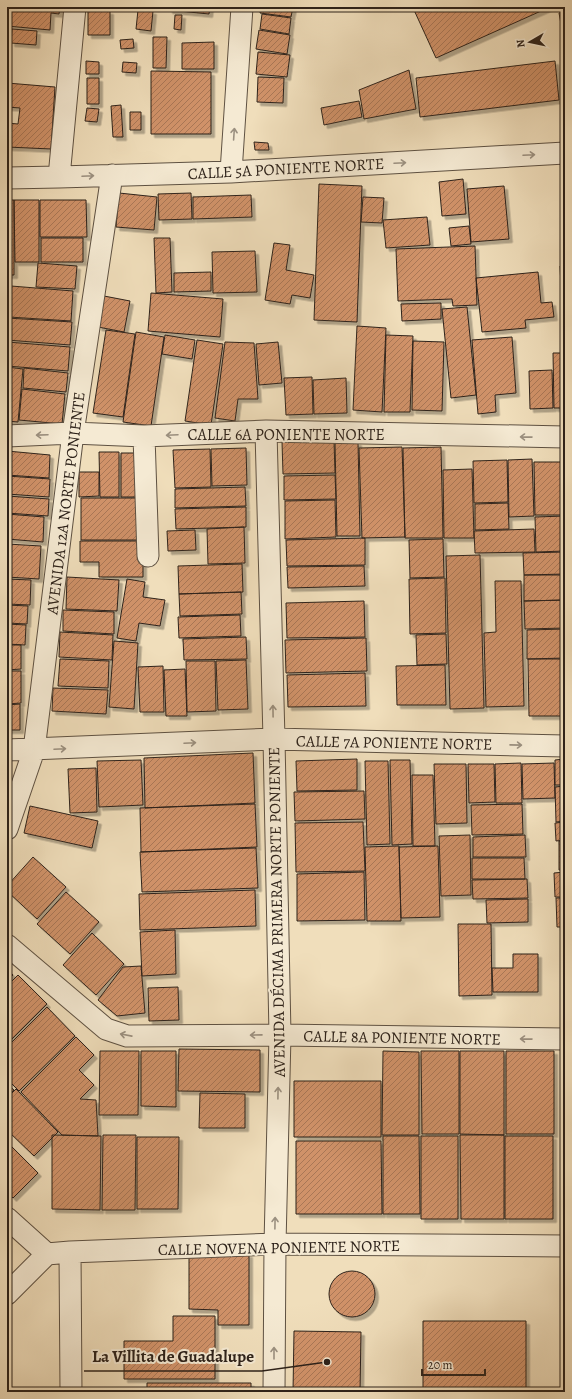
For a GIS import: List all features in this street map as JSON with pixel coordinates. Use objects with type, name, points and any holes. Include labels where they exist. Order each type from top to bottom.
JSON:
[{"type":"street","points":[[59,178],[75,7]]},
{"type":"street","points":[[231,172],[242,7]]},
{"type":"street","name":"CALLE 5A PONIENTE NORTE","points":[[7,178],[59,178],[231,172],[565,153]]},
{"type":"street","name":"AVENIDA 12A NORTE PONIENTE","points":[[7,829],[34,750],[73,433],[112,175]]},
{"type":"street","name":"CALLE 6A PONIENTE NORTE","points":[[7,436],[73,433],[144,436],[266,431],[565,437]]},
{"type":"street","name":"AVENIDA DÉCIMA PRIMERA NORTE PONIENTE","points":[[266,431],[280,1035],[275,1244],[274,1392]]},
{"type":"street","points":[[144,436],[148,556]]},
{"type":"street","name":"CALLE 7A PONIENTE NORTE","points":[[7,750],[274,739],[565,746]]},
{"type":"street","name":"CALLE 8A PONIENTE NORTE","points":[[7,945],[106,1029],[127,1036],[280,1035],[565,1039]]},
{"type":"street","points":[[7,1218],[47,1254],[7,1294]]},
{"type":"street","name":"CALLE NOVENA PONIENTE NORTE","points":[[47,1254],[275,1244],[565,1246]]},
{"type":"street","points":[[70,1252],[71,1392]]},
{"type":"building","points":[[7,7],[60,7],[59,14],[51,13],[50,30],[7,26]]},
{"type":"building","points":[[169,7],[210,7],[209,14],[169,10]]},
{"type":"building","points":[[261,7],[293,7],[291,17],[260,13]]},
{"type":"building","points":[[421,7],[550,7],[436,58],[414,10]]},
{"type":"building","points":[[88,10],[110,11],[110,35],[88,35]]},
{"type":"building","points":[[138,10],[153,11],[151,31],[136,29]]},
{"type":"building","points":[[565,12],[565,46],[559,13]]},
{"type":"building","points":[[262,14],[291,18],[289,34],[260,29]]},
{"type":"building","points":[[175,15],[182,15],[181,30],[174,29]]},
{"type":"building","points":[[12,29],[37,31],[36,45],[11,43]]},
{"type":"building","points":[[259,30],[290,35],[287,54],[256,49]]},
{"type":"building","points":[[153,37],[167,37],[166,68],[153,68]]},
{"type":"building","points":[[133,39],[134,48],[121,49],[120,40]]},
{"type":"building","points":[[214,42],[214,69],[182,69],[182,43]]},
{"type":"building","points":[[258,52],[290,55],[287,77],[256,74]]},
{"type":"building","points":[[86,61],[99,62],[99,74],[86,74]]},
{"type":"building","points":[[555,61],[559,100],[420,117],[416,78]]},
{"type":"building","points":[[123,62],[137,63],[136,73],[122,72]]},
{"type":"building","points":[[409,70],[416,109],[364,119],[359,90]]},
{"type":"building","points":[[151,71],[211,72],[211,134],[151,134]]},
{"type":"building","points":[[258,77],[284,78],[283,103],[257,102]]},
{"type":"building","points":[[87,78],[99,78],[99,104],[87,104]]},
{"type":"building","points":[[7,83],[55,87],[51,149],[7,147],[7,123],[18,124],[20,108],[7,107]]},
{"type":"building","points":[[359,101],[362,117],[324,125],[321,108]]},
{"type":"building","points":[[121,105],[123,137],[113,137],[111,106]]},
{"type":"building","points":[[87,108],[99,109],[97,122],[85,121]]},
{"type":"building","points":[[130,112],[141,112],[141,130],[130,130]]},
{"type":"building","points":[[254,142],[268,143],[269,150],[255,150]]},
{"type":"building","points":[[463,179],[466,214],[442,216],[439,182]]},
{"type":"building","points":[[319,184],[362,186],[357,322],[314,320]]},
{"type":"building","points":[[504,186],[509,239],[471,242],[467,189]]},
{"type":"building","points":[[119,193],[157,197],[154,230],[116,227]]},
{"type":"building","points":[[191,193],[192,219],[159,220],[158,194]]},
{"type":"building","points":[[251,195],[252,217],[193,219],[193,197]]},
{"type":"building","points":[[363,197],[384,198],[382,223],[361,222]]},
{"type":"building","points":[[7,200],[14,200],[14,275],[7,275]]},
{"type":"building","points":[[14,200],[39,200],[39,262],[15,262]]},
{"type":"building","points":[[40,200],[86,200],[87,237],[40,237]]},
{"type":"building","points":[[427,217],[430,245],[386,248],[383,220]]},
{"type":"building","points":[[469,226],[471,244],[451,246],[449,228]]},
{"type":"building","points":[[41,238],[83,238],[83,262],[41,262]]},
{"type":"building","points":[[154,238],[170,238],[172,292],[156,293]]},
{"type":"building","points":[[274,243],[290,245],[286,270],[314,275],[310,298],[292,295],[290,304],[265,300]]},
{"type":"building","points":[[475,246],[477,305],[453,306],[452,299],[398,301],[396,249]]},
{"type":"building","points":[[255,251],[257,292],[213,293],[212,252]]},
{"type":"building","points":[[38,263],[77,266],[75,289],[36,287]]},
{"type":"building","points":[[565,265],[565,326],[563,326],[560,266]]},
{"type":"building","points":[[211,272],[211,291],[174,292],[174,273]]},
{"type":"building","points":[[538,272],[541,303],[552,302],[554,317],[525,320],[526,328],[482,332],[476,278]]},
{"type":"building","points":[[11,286],[73,291],[71,321],[9,317]]},
{"type":"building","points":[[7,287],[10,287],[8,316],[7,316]]},
{"type":"building","points":[[151,293],[223,299],[220,337],[148,331]]},
{"type":"building","points":[[104,296],[130,301],[124,332],[98,327]]},
{"type":"building","points":[[441,303],[441,319],[402,321],[401,304]]},
{"type":"building","points":[[467,307],[476,395],[451,398],[442,309]]},
{"type":"building","points":[[7,318],[72,322],[70,345],[7,340]]},
{"type":"building","points":[[357,326],[386,328],[382,412],[353,410]]},
{"type":"building","points":[[106,330],[135,334],[123,417],[93,413]]},
{"type":"building","points":[[136,332],[164,337],[151,426],[123,422]]},
{"type":"building","points":[[165,335],[195,340],[192,359],[162,354]]},
{"type":"building","points":[[386,335],[413,336],[410,412],[384,412]]},
{"type":"building","points":[[512,337],[516,393],[495,395],[496,412],[478,414],[472,340]]},
{"type":"building","points":[[197,340],[223,344],[211,425],[185,421]]},
{"type":"building","points":[[413,341],[444,342],[442,411],[412,410]]},
{"type":"building","points":[[7,342],[70,347],[68,371],[7,366]]},
{"type":"building","points":[[225,342],[254,343],[258,399],[238,399],[235,421],[215,418]]},
{"type":"building","points":[[278,342],[282,383],[259,385],[256,344]]},
{"type":"building","points":[[553,353],[565,353],[565,408],[554,408]]},
{"type":"building","points":[[7,367],[23,369],[18,422],[7,421]]},
{"type":"building","points":[[24,368],[68,373],[66,392],[23,388]]},
{"type":"building","points":[[552,370],[553,408],[530,409],[529,371]]},
{"type":"building","points":[[312,377],[313,414],[286,415],[284,378]]},
{"type":"building","points":[[346,378],[347,413],[314,414],[313,380]]},
{"type":"building","points":[[22,389],[65,394],[62,424],[19,420]]},
{"type":"building","points":[[334,441],[335,473],[283,474],[282,442]]},
{"type":"building","points":[[335,442],[358,442],[360,536],[337,536]]},
{"type":"building","points":[[402,447],[405,537],[362,538],[359,448]]},
{"type":"building","points":[[441,447],[443,538],[405,538],[403,448]]},
{"type":"building","points":[[246,448],[247,485],[212,486],[211,449]]},
{"type":"building","points":[[210,449],[211,487],[175,488],[173,450]]},
{"type":"building","points":[[7,451],[50,455],[49,478],[7,475]]},
{"type":"building","points":[[99,452],[119,452],[119,497],[100,497]]},
{"type":"building","points":[[121,453],[143,453],[143,497],[121,497]]},
{"type":"building","points":[[532,459],[534,516],[509,517],[508,460]]},
{"type":"building","points":[[507,460],[508,502],[474,503],[473,461]]},
{"type":"building","points":[[534,462],[565,462],[565,515],[535,515]]},
{"type":"building","points":[[472,469],[474,538],[444,538],[443,470]]},
{"type":"building","points":[[79,472],[99,472],[99,496],[79,497]]},
{"type":"building","points":[[335,475],[336,499],[284,500],[284,476]]},
{"type":"building","points":[[7,476],[50,479],[49,497],[7,494]]},
{"type":"building","points":[[245,487],[246,506],[175,508],[175,489]]},
{"type":"building","points":[[7,496],[49,499],[48,516],[7,513]]},
{"type":"building","points":[[81,498],[143,498],[143,540],[81,540]]},
{"type":"building","points":[[335,500],[336,537],[285,539],[285,501]]},
{"type":"building","points":[[508,503],[509,529],[475,530],[475,504]]},
{"type":"building","points":[[246,507],[246,527],[176,529],[175,509]]},
{"type":"building","points":[[7,514],[44,517],[43,542],[7,539]]},
{"type":"building","points":[[565,516],[565,551],[536,552],[535,517]]},
{"type":"building","points":[[244,527],[245,563],[208,564],[207,529]]},
{"type":"building","points":[[534,529],[535,552],[475,553],[474,531]]},
{"type":"building","points":[[195,530],[196,550],[168,551],[167,531]]},
{"type":"building","points":[[365,538],[365,565],[287,566],[286,540]]},
{"type":"building","points":[[443,539],[444,577],[410,578],[409,540]]},
{"type":"building","points":[[80,541],[143,541],[143,577],[99,577],[99,562],[80,562]]},
{"type":"building","points":[[7,544],[41,546],[39,579],[7,577]]},
{"type":"building","points":[[565,552],[565,574],[524,575],[523,553]]},
{"type":"building","points":[[480,555],[484,708],[450,709],[446,556]]},
{"type":"building","points":[[242,564],[243,592],[179,594],[178,566]]},
{"type":"building","points":[[364,566],[365,586],[288,588],[287,567]]},
{"type":"building","points":[[524,575],[565,575],[565,600],[524,601]]},
{"type":"building","points":[[67,577],[119,580],[117,611],[66,609]]},
{"type":"building","points":[[445,578],[446,633],[410,634],[409,579]]},
{"type":"building","points":[[7,579],[31,580],[30,605],[7,604]]},
{"type":"building","points":[[127,579],[145,582],[143,597],[165,600],[160,626],[139,623],[136,641],[117,638]]},
{"type":"building","points":[[495,581],[521,581],[524,706],[486,707],[484,633],[496,632]]},
{"type":"building","points":[[241,592],[242,614],[180,616],[179,594]]},
{"type":"building","points":[[565,600],[565,628],[525,629],[524,601]]},
{"type":"building","points":[[364,601],[365,637],[287,638],[286,603]]},
{"type":"building","points":[[7,605],[28,606],[27,624],[7,623]]},
{"type":"building","points":[[63,610],[114,612],[114,634],[63,631]]},
{"type":"building","points":[[240,615],[241,636],[179,638],[178,617]]},
{"type":"building","points":[[7,624],[26,625],[25,645],[7,644]]},
{"type":"building","points":[[565,629],[565,658],[527,659],[527,630]]},
{"type":"building","points":[[60,632],[113,635],[112,660],[59,657]]},
{"type":"building","points":[[446,634],[447,664],[417,665],[416,635]]},
{"type":"building","points":[[246,637],[247,659],[184,660],[183,639]]},
{"type":"building","points":[[366,638],[367,671],[286,673],[285,640]]},
{"type":"building","points":[[114,641],[138,643],[134,709],[109,707]]},
{"type":"building","points":[[7,645],[21,645],[21,669],[7,670]]},
{"type":"building","points":[[60,659],[109,661],[108,688],[58,686]]},
{"type":"building","points":[[528,659],[562,659],[563,716],[529,716]]},
{"type":"building","points":[[246,660],[248,709],[218,710],[216,661]]},
{"type":"building","points":[[186,661],[215,661],[216,711],[187,712]]},
{"type":"building","points":[[445,665],[446,705],[397,705],[396,666]]},
{"type":"building","points":[[163,666],[164,712],[140,712],[138,667]]},
{"type":"building","points":[[185,669],[187,716],[166,716],[164,670]]},
{"type":"building","points":[[7,671],[21,671],[21,703],[7,704]]},
{"type":"building","points":[[365,673],[366,706],[288,707],[287,675]]},
{"type":"building","points":[[53,688],[108,690],[106,714],[52,711]]},
{"type":"building","points":[[20,704],[20,730],[7,730],[7,705]]},
{"type":"building","points":[[253,753],[255,803],[145,808],[144,758]]},
{"type":"building","points":[[357,759],[357,790],[297,791],[296,761]]},
{"type":"building","points":[[565,759],[565,785],[555,785],[555,760]]},
{"type":"building","points":[[141,760],[143,805],[99,807],[97,761]]},
{"type":"building","points":[[390,760],[410,760],[412,844],[392,845]]},
{"type":"building","points":[[365,761],[388,761],[390,844],[367,845]]},
{"type":"building","points":[[521,763],[522,803],[496,803],[495,764]]},
{"type":"building","points":[[554,763],[555,798],[523,799],[522,764]]},
{"type":"building","points":[[434,764],[466,764],[467,823],[436,824]]},
{"type":"building","points":[[468,764],[494,764],[495,802],[469,803]]},
{"type":"building","points":[[96,768],[97,812],[70,813],[68,769]]},
{"type":"building","points":[[412,775],[433,775],[435,846],[413,846]]},
{"type":"building","points":[[565,786],[565,821],[556,822],[555,787]]},
{"type":"building","points":[[364,791],[365,819],[295,821],[294,792]]},
{"type":"building","points":[[255,804],[257,847],[141,852],[140,808]]},
{"type":"building","points":[[522,804],[523,834],[472,835],[471,805]]},
{"type":"building","points":[[30,806],[98,821],[92,848],[24,833]]},
{"type":"building","points":[[363,822],[365,871],[296,872],[295,823]]},
{"type":"building","points":[[565,822],[565,840],[556,841],[555,823]]},
{"type":"building","points":[[470,835],[471,895],[441,896],[439,836]]},
{"type":"building","points":[[525,835],[526,857],[473,857],[473,837]]},
{"type":"building","points":[[559,841],[565,841],[565,870],[559,870]]},
{"type":"building","points":[[399,846],[401,921],[367,921],[365,847]]},
{"type":"building","points":[[438,846],[440,917],[401,918],[399,847]]},
{"type":"building","points":[[256,848],[258,888],[142,892],[140,852]]},
{"type":"building","points":[[33,857],[66,887],[37,919],[7,891],[7,886]]},
{"type":"building","points":[[472,858],[524,858],[525,879],[472,879]]},
{"type":"building","points":[[364,872],[365,920],[297,921],[297,874]]},
{"type":"building","points":[[565,872],[565,897],[555,897],[554,873]]},
{"type":"building","points":[[527,879],[528,898],[473,899],[472,880]]},
{"type":"building","points":[[255,890],[256,926],[140,930],[139,894]]},
{"type":"building","points":[[66,892],[99,922],[70,954],[37,924]]},
{"type":"building","points":[[556,898],[565,898],[565,927],[557,927]]},
{"type":"building","points":[[528,899],[528,922],[487,923],[486,900]]},
{"type":"building","points":[[458,924],[491,924],[492,995],[459,996]]},
{"type":"building","points":[[175,930],[176,974],[142,976],[140,932]]},
{"type":"building","points":[[92,933],[124,964],[96,995],[63,965]]},
{"type":"building","points":[[513,954],[538,954],[538,992],[493,992],[492,968],[513,968]]},
{"type":"building","points":[[141,966],[145,1013],[117,1016],[98,1000],[123,967]]},
{"type":"building","points":[[7,969],[13,975],[7,981]]},
{"type":"building","points":[[18,975],[47,1004],[7,1044],[7,986]]},
{"type":"building","points":[[178,987],[179,1020],[149,1021],[148,988]]},
{"type":"building","points":[[47,1007],[75,1036],[19,1091],[7,1079],[7,1047]]},
{"type":"building","points":[[76,1037],[94,1055],[79,1070],[94,1085],[80,1099],[96,1100],[98,1136],[62,1135],[21,1092]]},
{"type":"building","points":[[179,1049],[260,1050],[260,1092],[178,1091]]},
{"type":"building","points":[[100,1051],[139,1051],[138,1115],[99,1115]]},
{"type":"building","points":[[141,1051],[176,1051],[176,1107],[141,1106]]},
{"type":"building","points":[[383,1051],[419,1052],[419,1135],[382,1135]]},
{"type":"building","points":[[421,1051],[459,1051],[459,1134],[422,1134]]},
{"type":"building","points":[[460,1051],[504,1051],[504,1135],[460,1134]]},
{"type":"building","points":[[506,1051],[554,1051],[554,1134],[506,1134]]},
{"type":"building","points":[[294,1081],[381,1081],[381,1137],[294,1137]]},
{"type":"building","points":[[7,1084],[14,1090],[7,1097]]},
{"type":"building","points":[[16,1089],[58,1132],[34,1156],[7,1130],[7,1098]]},
{"type":"building","points":[[200,1093],[245,1094],[245,1128],[199,1128]]},
{"type":"building","points":[[52,1135],[101,1136],[100,1210],[52,1209]]},
{"type":"building","points":[[103,1135],[136,1135],[135,1210],[102,1210]]},
{"type":"building","points":[[460,1135],[504,1135],[504,1219],[461,1219]]},
{"type":"building","points":[[383,1136],[419,1136],[420,1214],[383,1214]]},
{"type":"building","points":[[421,1136],[458,1136],[458,1219],[421,1219]]},
{"type":"building","points":[[505,1136],[553,1136],[553,1219],[505,1219]]},
{"type":"building","points":[[137,1137],[179,1137],[178,1209],[137,1209]]},
{"type":"building","points":[[296,1141],[381,1141],[382,1214],[296,1214]]},
{"type":"building","points":[[7,1142],[38,1173],[13,1198],[7,1192]]},
{"type":"building","points":[[189,1254],[249,1254],[249,1325],[218,1325],[218,1310],[189,1309]]},
{"type":"building","points":[[347,1271],[357,1271],[365,1275],[371,1281],[375,1289],[375,1299],[371,1307],[365,1313],[357,1317],[347,1317],[339,1313],[333,1307],[329,1299],[329,1289],[333,1281],[339,1275]]},
{"type":"building","points":[[173,1316],[215,1316],[215,1379],[124,1379],[124,1341],[173,1341]]},
{"type":"building","points":[[423,1321],[526,1321],[526,1388],[423,1388]]},
{"type":"building","points":[[294,1331],[361,1332],[360,1392],[293,1392]]},
{"type":"building","points":[[147,1383],[251,1383],[251,1392],[147,1392]]},
{"type":"building","points":[[27,1391],[27,1392],[7,1392]]},
{"type":"place","name":"La Villita de Guadalupe","points":[[327,1362]]}]
